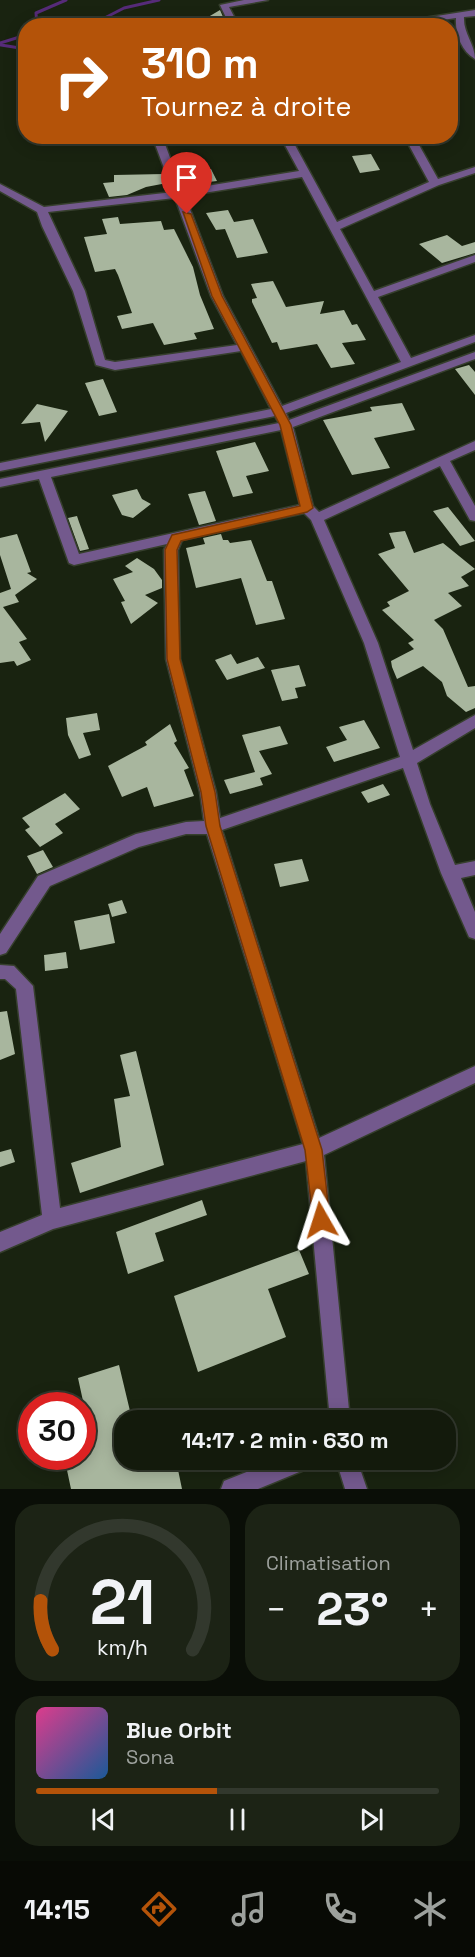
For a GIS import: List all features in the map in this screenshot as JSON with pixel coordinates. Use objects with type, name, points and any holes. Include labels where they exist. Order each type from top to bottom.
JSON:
[{"type":"street","points":[[231,18],[224,5],[264,0]]},
{"type":"street","points":[[443,18],[475,14]]},
{"type":"street","points":[[460,16],[458,29],[462,39],[475,56]]},
{"type":"street","points":[[160,144],[217,296],[286,425],[312,513],[371,644],[408,761],[448,873],[475,932]]},
{"type":"street","points":[[290,144],[407,362]]},
{"type":"street","points":[[413,144],[435,183]]},
{"type":"street","points":[[334,227],[435,183],[475,170]]},
{"type":"street","points":[[0,187],[42,210],[179,194],[306,173]]},
{"type":"street","points":[[42,210],[47,226],[79,291],[100,363],[115,366],[244,346]]},
{"type":"street","points":[[371,296],[475,258]]},
{"type":"street","points":[[0,467],[279,411],[475,338]]},
{"type":"street","points":[[0,483],[286,425],[475,355]]},
{"type":"street","points":[[44,475],[74,560],[176,538],[312,513],[475,445]]},
{"type":"street","points":[[443,460],[475,517]]},
{"type":"street","points":[[176,538],[171,550],[173,659],[208,792],[213,826],[314,1150],[339,1410]]},
{"type":"street","points":[[0,948],[44,881],[136,841],[186,828],[213,826],[408,761],[475,721]]},
{"type":"street","points":[[448,873],[475,868]]},
{"type":"street","points":[[0,972],[8,971],[24,986],[52,1220]]},
{"type":"street","points":[[0,1242],[52,1220],[314,1150],[475,1074]]},
{"type":"street","points":[[232,1489],[277,1470]]},
{"type":"street","points":[[350,1470],[356,1489]]},
{"type":"building","points":[[220,10],[224,18],[206,18]]},
{"type":"building","points":[[371,154],[380,170],[360,173],[352,156]]},
{"type":"building","points":[[211,169],[217,181],[200,183],[194,171]]},
{"type":"building","points":[[164,174],[167,183],[146,187],[127,195],[109,197],[103,183],[114,182],[114,175]]},
{"type":"building","points":[[228,210],[234,222],[253,219],[268,253],[237,258],[225,229],[216,230],[206,213]]},
{"type":"building","points":[[118,217],[120,224],[161,221],[164,230],[174,229],[193,267],[200,295],[214,329],[194,333],[197,339],[164,345],[153,323],[122,329],[117,316],[132,313],[118,275],[115,269],[95,272],[84,237],[107,234],[102,219]]},
{"type":"building","points":[[447,235],[462,246],[475,242],[475,253],[442,263],[419,244]]},
{"type":"building","points":[[273,281],[286,307],[324,301],[320,314],[344,310],[352,325],[357,324],[366,340],[342,343],[355,364],[331,368],[317,344],[280,350],[277,342],[272,343],[252,302],[252,299],[257,298],[251,284]]},
{"type":"building","points":[[469,365],[475,372],[475,395],[455,369]]},
{"type":"building","points":[[103,379],[117,412],[99,416],[85,383]]},
{"type":"building","points":[[402,403],[415,430],[374,438],[390,468],[352,475],[323,420],[372,411],[370,407]]},
{"type":"building","points":[[37,404],[68,411],[45,442],[40,422],[21,424]]},
{"type":"building","points":[[255,442],[269,471],[246,476],[253,493],[233,497],[216,451]]},
{"type":"building","points":[[137,489],[142,499],[151,504],[133,518],[122,515],[112,495]]},
{"type":"building","points":[[205,491],[216,521],[199,525],[188,494]]},
{"type":"building","points":[[448,507],[475,541],[460,546],[433,511]]},
{"type":"building","points":[[77,516],[89,549],[80,551],[68,518]]},
{"type":"building","points":[[405,531],[414,553],[443,543],[475,569],[461,577],[469,586],[448,593],[462,606],[434,620],[443,629],[468,687],[475,686],[475,708],[466,712],[447,696],[442,682],[423,666],[397,679],[392,667],[391,661],[414,649],[408,643],[414,640],[382,610],[390,606],[387,602],[409,591],[378,554],[395,548],[389,533]]},
{"type":"building","points":[[17,534],[31,572],[27,573],[37,579],[15,595],[19,602],[3,607],[27,639],[19,642],[31,660],[17,666],[14,661],[0,663],[0,593],[11,589],[0,555],[0,538]]},
{"type":"building","points":[[221,534],[223,540],[228,540],[230,543],[251,540],[267,581],[272,581],[285,619],[256,625],[241,578],[196,588],[186,548],[205,544],[203,538]]},
{"type":"building","points":[[137,558],[154,569],[162,580],[162,588],[145,595],[158,603],[131,624],[121,602],[125,601],[113,579],[133,572],[125,566]]},
{"type":"building","points":[[231,654],[237,664],[258,657],[265,668],[227,680],[215,660]]},
{"type":"building","points":[[299,665],[306,686],[295,688],[298,698],[282,701],[271,670]]},
{"type":"building","points":[[97,713],[100,730],[83,733],[91,755],[79,759],[68,735],[66,718]]},
{"type":"building","points":[[364,720],[380,748],[334,762],[326,747],[347,740],[339,727]]},
{"type":"building","points":[[170,724],[177,741],[174,743],[189,768],[184,770],[194,796],[154,807],[147,787],[122,797],[108,766],[147,745],[145,742]]},
{"type":"building","points":[[280,726],[288,744],[259,751],[272,774],[260,778],[263,785],[230,794],[224,780],[255,772],[242,735]]},
{"type":"building","points":[[383,784],[390,795],[368,803],[361,792]]},
{"type":"building","points":[[65,793],[80,809],[55,824],[63,833],[40,847],[25,830],[30,827],[22,818]]},
{"type":"building","points":[[43,850],[53,867],[37,874],[27,856]]},
{"type":"building","points":[[302,859],[309,881],[280,887],[274,864]]},
{"type":"building","points":[[122,900],[127,913],[112,917],[108,904]]},
{"type":"building","points":[[109,914],[115,943],[80,950],[74,921]]},
{"type":"building","points":[[66,952],[68,968],[45,971],[44,955]]},
{"type":"building","points":[[7,1011],[15,1054],[0,1060],[0,1012]]},
{"type":"building","points":[[136,1051],[164,1165],[80,1193],[71,1163],[121,1147],[114,1099],[130,1096],[120,1055]]},
{"type":"building","points":[[11,1149],[15,1162],[0,1167],[0,1152]]},
{"type":"building","points":[[202,1200],[207,1215],[155,1233],[164,1261],[128,1274],[116,1232]]},
{"type":"building","points":[[299,1250],[309,1274],[268,1289],[286,1337],[198,1372],[174,1296]]},
{"type":"building","points":[[119,1365],[130,1410],[114,1410],[114,1470],[178,1470],[182,1489],[71,1489],[67,1470],[96,1470],[96,1392],[81,1392],[78,1378]]},
{"type":"waterway","points":[[36,18],[36,13],[66,0]]},
{"type":"waterway","points":[[105,18],[124,8],[159,0]]},
{"type":"waterway","points":[[0,43],[18,37]]},
{"type":"waterway","points":[[1,45],[18,48]]},
{"type":"route","points":[[187,214],[217,296],[286,425],[307,508],[176,538],[171,550],[173,659],[208,792],[213,826],[314,1150],[321,1220]]}]
